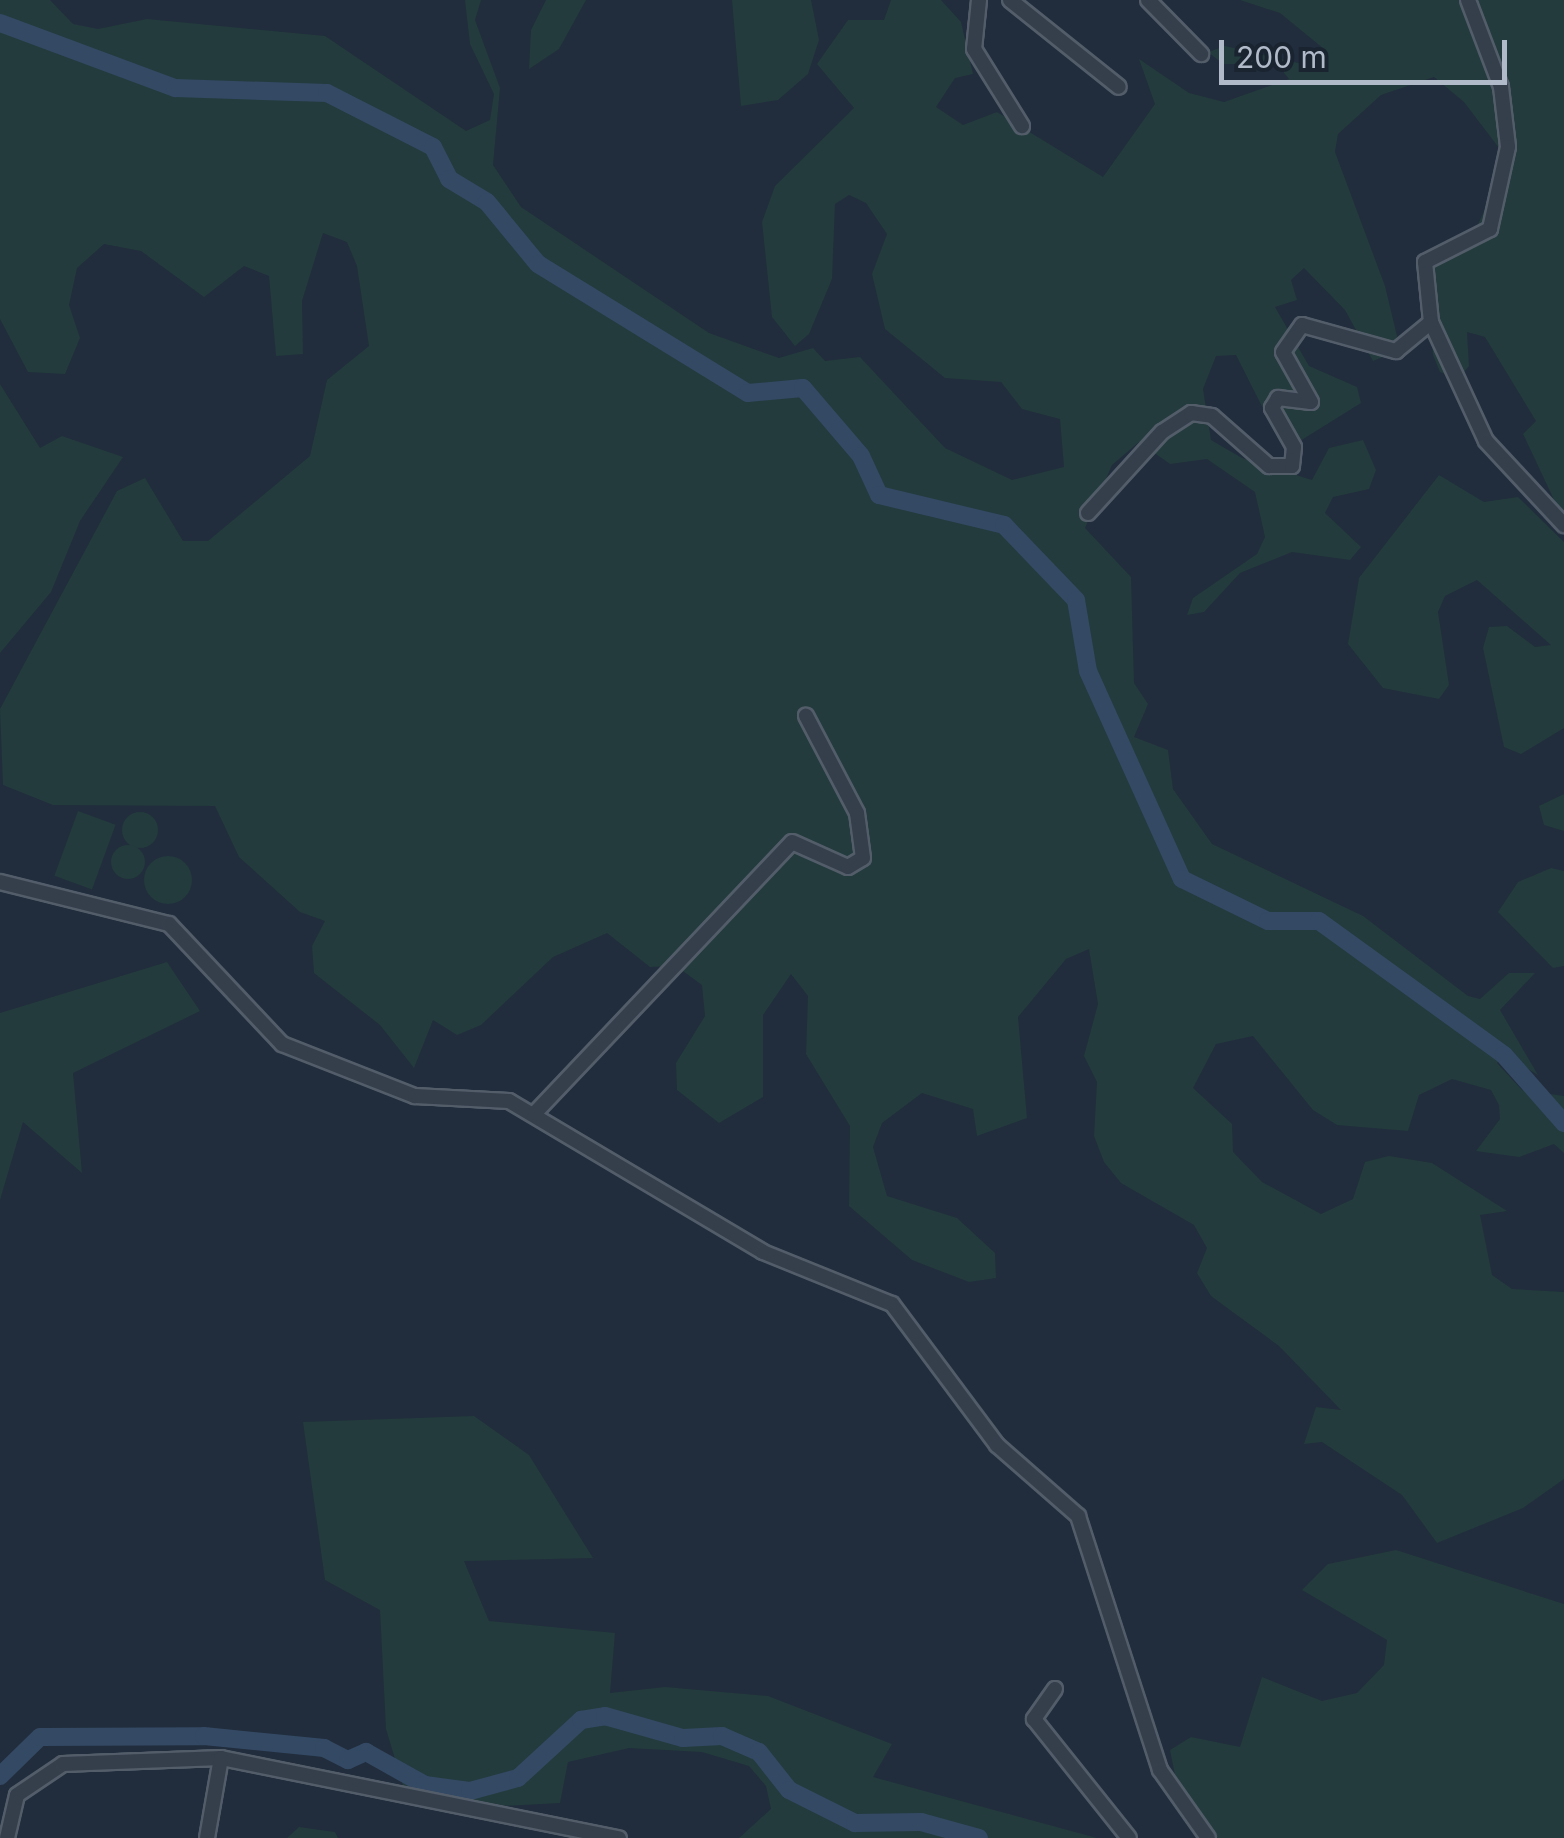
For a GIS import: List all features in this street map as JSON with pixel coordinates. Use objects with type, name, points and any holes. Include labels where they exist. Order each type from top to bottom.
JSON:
[{"type":"street","points":[[979,0],[974,49],[1022,126]]},
{"type":"street","points":[[1010,0],[1119,87]]},
{"type":"street","points":[[1148,0],[1201,54]]},
{"type":"street","points":[[1468,0],[1502,87],[1508,148],[1490,229],[1425,262],[1431,322],[1486,441],[1564,525]]},
{"type":"street","points":[[1088,514],[1191,412],[1212,416],[1269,466],[1292,466],[1294,447],[1272,408],[1278,398],[1311,402],[1283,352],[1302,325],[1396,351],[1431,322]]},
{"type":"street","points":[[536,1114],[792,842],[848,867],[864,858],[857,813],[806,716]]},
{"type":"street","points":[[0,882],[168,924],[282,1044],[416,1096],[509,1101],[763,1252],[906,1316],[969,1414],[1078,1516],[1160,1770],[1208,1838]]},
{"type":"street","points":[[1055,1690],[1034,1720],[1129,1838]]},
{"type":"street","points":[[207,1838],[220,1758]]},
{"type":"street","points":[[7,1838],[17,1795],[63,1764],[220,1758],[619,1838]]},
{"type":"green space","points":[[0,0],[50,0],[73,24],[98,29],[147,19],[325,36],[466,131],[490,120],[494,94],[470,44],[465,0],[481,0],[475,20],[500,88],[493,165],[521,207],[709,333],[779,358],[813,348],[825,361],[860,357],[945,448],[1012,480],[1064,467],[1060,419],[1022,409],[1001,382],[945,378],[885,329],[872,274],[887,234],[866,203],[849,195],[835,204],[832,279],[809,334],[795,346],[772,317],[762,222],[775,186],[854,108],[817,64],[848,20],[884,20],[891,0],[941,0],[961,22],[973,74],[955,78],[936,107],[963,125],[997,112],[1103,177],[1155,104],[1139,59],[1189,93],[1224,102],[1289,79],[1277,64],[1223,64],[1208,52],[1225,46],[1324,69],[1324,49],[1280,13],[1240,0],[1564,0],[1564,521],[1523,434],[1536,421],[1485,337],[1467,332],[1469,366],[1458,379],[1440,372],[1433,355],[1428,271],[1470,242],[1503,169],[1499,148],[1464,102],[1434,77],[1381,95],[1338,134],[1335,152],[1385,286],[1397,336],[1390,354],[1373,361],[1345,310],[1304,268],[1291,280],[1297,300],[1275,307],[1309,366],[1357,387],[1361,403],[1300,441],[1280,442],[1236,355],[1216,356],[1203,389],[1211,440],[1242,458],[1312,480],[1329,448],[1363,440],[1376,470],[1369,489],[1333,497],[1325,513],[1361,547],[1350,560],[1292,552],[1240,573],[1204,612],[1187,615],[1193,598],[1257,554],[1265,537],[1255,492],[1207,459],[1170,464],[1139,442],[1112,465],[1085,528],[1131,577],[1134,683],[1148,704],[1134,737],[1168,750],[1173,789],[1212,844],[1363,916],[1468,996],[1480,999],[1509,973],[1535,973],[1500,1010],[1538,1075],[1504,1055],[1497,1063],[1522,1090],[1564,1096],[1564,1153],[1554,1144],[1519,1157],[1476,1151],[1500,1119],[1499,1105],[1491,1090],[1452,1079],[1419,1095],[1408,1131],[1337,1125],[1313,1110],[1253,1036],[1216,1044],[1193,1088],[1232,1124],[1233,1152],[1262,1182],[1321,1214],[1353,1199],[1365,1162],[1389,1156],[1432,1163],[1507,1211],[1480,1215],[1492,1275],[1512,1289],[1564,1292],[1564,1479],[1523,1508],[1437,1543],[1402,1495],[1322,1442],[1304,1444],[1316,1407],[1341,1410],[1279,1346],[1211,1296],[1197,1273],[1207,1248],[1194,1225],[1121,1183],[1104,1162],[1094,1136],[1097,1082],[1084,1056],[1098,1004],[1089,949],[1066,959],[1018,1017],[1027,1118],[977,1136],[973,1109],[922,1093],[882,1123],[873,1147],[887,1196],[957,1218],[995,1253],[996,1278],[969,1282],[912,1260],[849,1206],[850,1126],[806,1054],[808,996],[791,974],[763,1015],[763,1097],[719,1123],[677,1090],[676,1063],[705,1016],[702,985],[676,966],[650,967],[607,933],[553,957],[481,1025],[457,1035],[433,1020],[414,1068],[380,1025],[314,973],[312,946],[325,921],[300,912],[239,857],[215,806],[53,805],[3,785],[0,709],[117,491],[145,478],[183,541],[208,541],[310,456],[327,380],[369,346],[357,266],[347,242],[323,233],[302,301],[303,354],[276,356],[269,276],[244,266],[204,297],[141,251],[104,244],[77,268],[69,305],[80,338],[65,374],[28,372],[0,319]]},
{"type":"green space","points":[[546,0],[586,0],[559,49],[529,69],[531,30]]},
{"type":"green space","points":[[732,0],[811,0],[819,40],[808,74],[778,100],[741,106]]},
{"type":"green space","points":[[0,384],[40,448],[62,436],[123,457],[80,521],[51,592],[0,653]]},
{"type":"green space","points":[[1439,475],[1484,502],[1518,497],[1564,542],[1564,728],[1521,754],[1504,747],[1483,648],[1489,627],[1507,626],[1535,647],[1551,645],[1477,580],[1445,596],[1438,612],[1449,685],[1439,699],[1383,688],[1348,644],[1359,578]]},
{"type":"green space","points":[[1564,794],[1564,831],[1544,825],[1539,806]]},
{"type":"green space","points":[[78,811],[116,825],[92,890],[54,876]]},
{"type":"green space","points":[[140,812],[153,817],[158,830],[153,843],[140,848],[127,843],[122,830],[127,817]]},
{"type":"green space","points":[[128,845],[140,850],[145,862],[140,874],[128,879],[116,874],[111,862],[116,850]]},
{"type":"green space","points":[[168,856],[185,863],[192,880],[185,897],[168,904],[151,897],[144,880],[151,863]]},
{"type":"green space","points":[[1551,868],[1564,871],[1564,966],[1553,968],[1498,912],[1518,882]]},
{"type":"green space","points":[[167,962],[200,1011],[73,1073],[82,1173],[23,1122],[0,1200],[0,1013]]},
{"type":"green space","points":[[474,1416],[529,1455],[593,1558],[464,1561],[489,1621],[615,1633],[610,1693],[665,1687],[768,1696],[892,1744],[873,1777],[1097,1838],[739,1838],[771,1809],[766,1786],[749,1766],[702,1752],[629,1748],[568,1762],[560,1803],[481,1807],[404,1789],[386,1729],[380,1610],[325,1580],[303,1422]]},
{"type":"green space","points":[[1396,1550],[1564,1604],[1564,1838],[1218,1838],[1178,1790],[1170,1750],[1191,1737],[1240,1747],[1262,1677],[1322,1701],[1357,1693],[1384,1665],[1387,1640],[1302,1590],[1328,1564]]},
{"type":"green space","points":[[299,1827],[335,1832],[338,1838],[287,1838]]},
{"type":"waterway","points":[[0,23],[175,88],[327,93],[433,147],[449,179],[487,202],[538,264],[748,393],[803,388],[861,456],[879,495],[1004,525],[1076,600],[1088,671],[1182,879],[1268,921],[1319,921],[1504,1055],[1564,1123]]},
{"type":"waterway","points":[[0,1776],[40,1737],[204,1736],[324,1748],[348,1760],[366,1752],[425,1785],[470,1791],[518,1778],[581,1720],[605,1716],[683,1738],[722,1736],[759,1752],[789,1790],[855,1823],[921,1822],[979,1838]]}]
